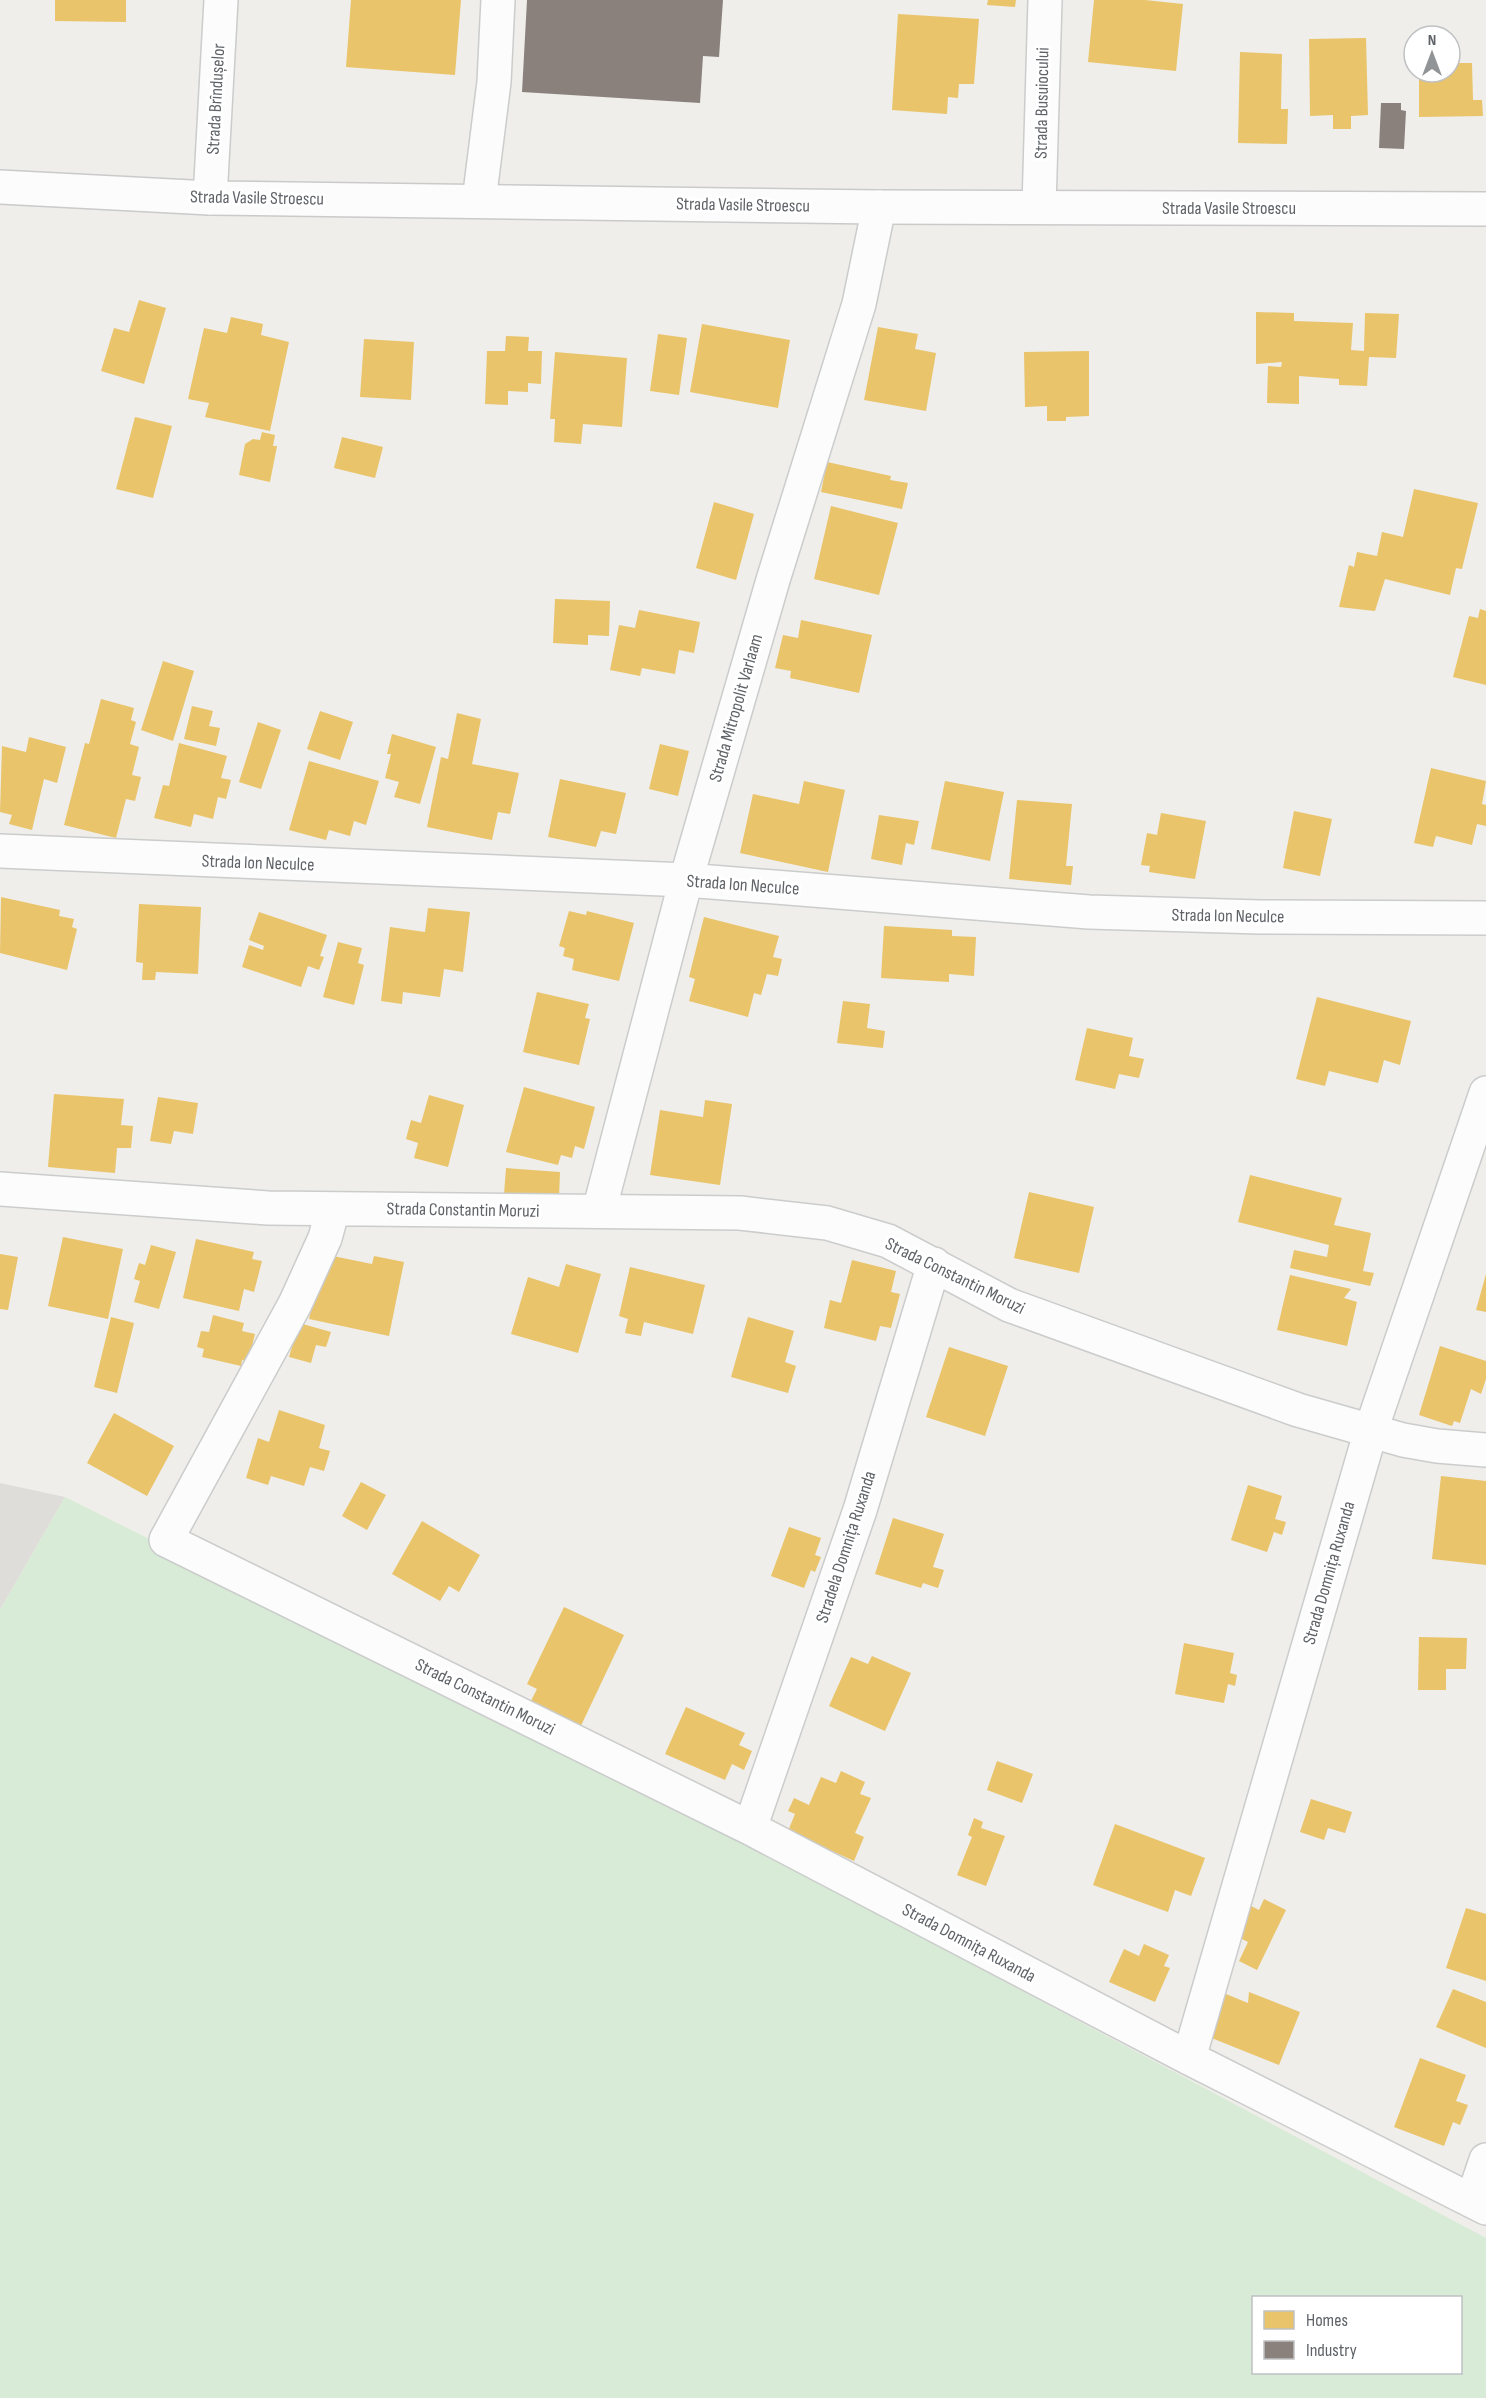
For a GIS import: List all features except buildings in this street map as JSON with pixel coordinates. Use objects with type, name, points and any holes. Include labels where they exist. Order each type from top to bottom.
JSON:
[{"type":"street","name":"Strada Brîndușelor","points":[[210,198],[221,0]]},
{"type":"street","points":[[479,201],[494,82],[498,0]]},
{"type":"street","name":"Strada Busuiocului","points":[[1040,207],[1045,0]]},
{"type":"street","name":"Strada Vasile Stroescu","points":[[0,187],[210,198],[879,207],[1486,209]]},
{"type":"street","name":"Strada Mitropolit Varlaam","points":[[599,1211],[686,880],[773,580],[859,304],[879,207]]},
{"type":"street","name":"Strada Ion Neculce","points":[[0,851],[686,880],[1089,912],[1260,917],[1486,918]]},
{"type":"street","name":"Strada Domnița Ruxanda","points":[[1189,2058],[1371,1430],[1486,1093]]},
{"type":"street","name":"Strada Constantin Moruzi","points":[[0,1189],[268,1208],[740,1213],[827,1223],[888,1241],[1009,1305],[1298,1410],[1403,1440],[1437,1446],[1486,1450]]},
{"type":"street","name":"Strada Constantin Moruzi","points":[[333,1209],[325,1238],[295,1304],[166,1540],[750,1828]]},
{"type":"street","name":"Stradela Domnița Ruxanda","points":[[750,1828],[860,1510],[934,1264]]},
{"type":"street","name":"Strada Domnița Ruxanda","points":[[750,1828],[1189,2058],[1479,2204]]},
{"type":"street","points":[[1479,2204],[1486,2160]]},
{"type":"shaded area","points":[[0,1483],[65,1497],[0,1610]]},
{"type":"green space","points":[[65,1497],[517,1722],[1486,2238],[1486,2398],[0,2398],[0,1610]]}]
